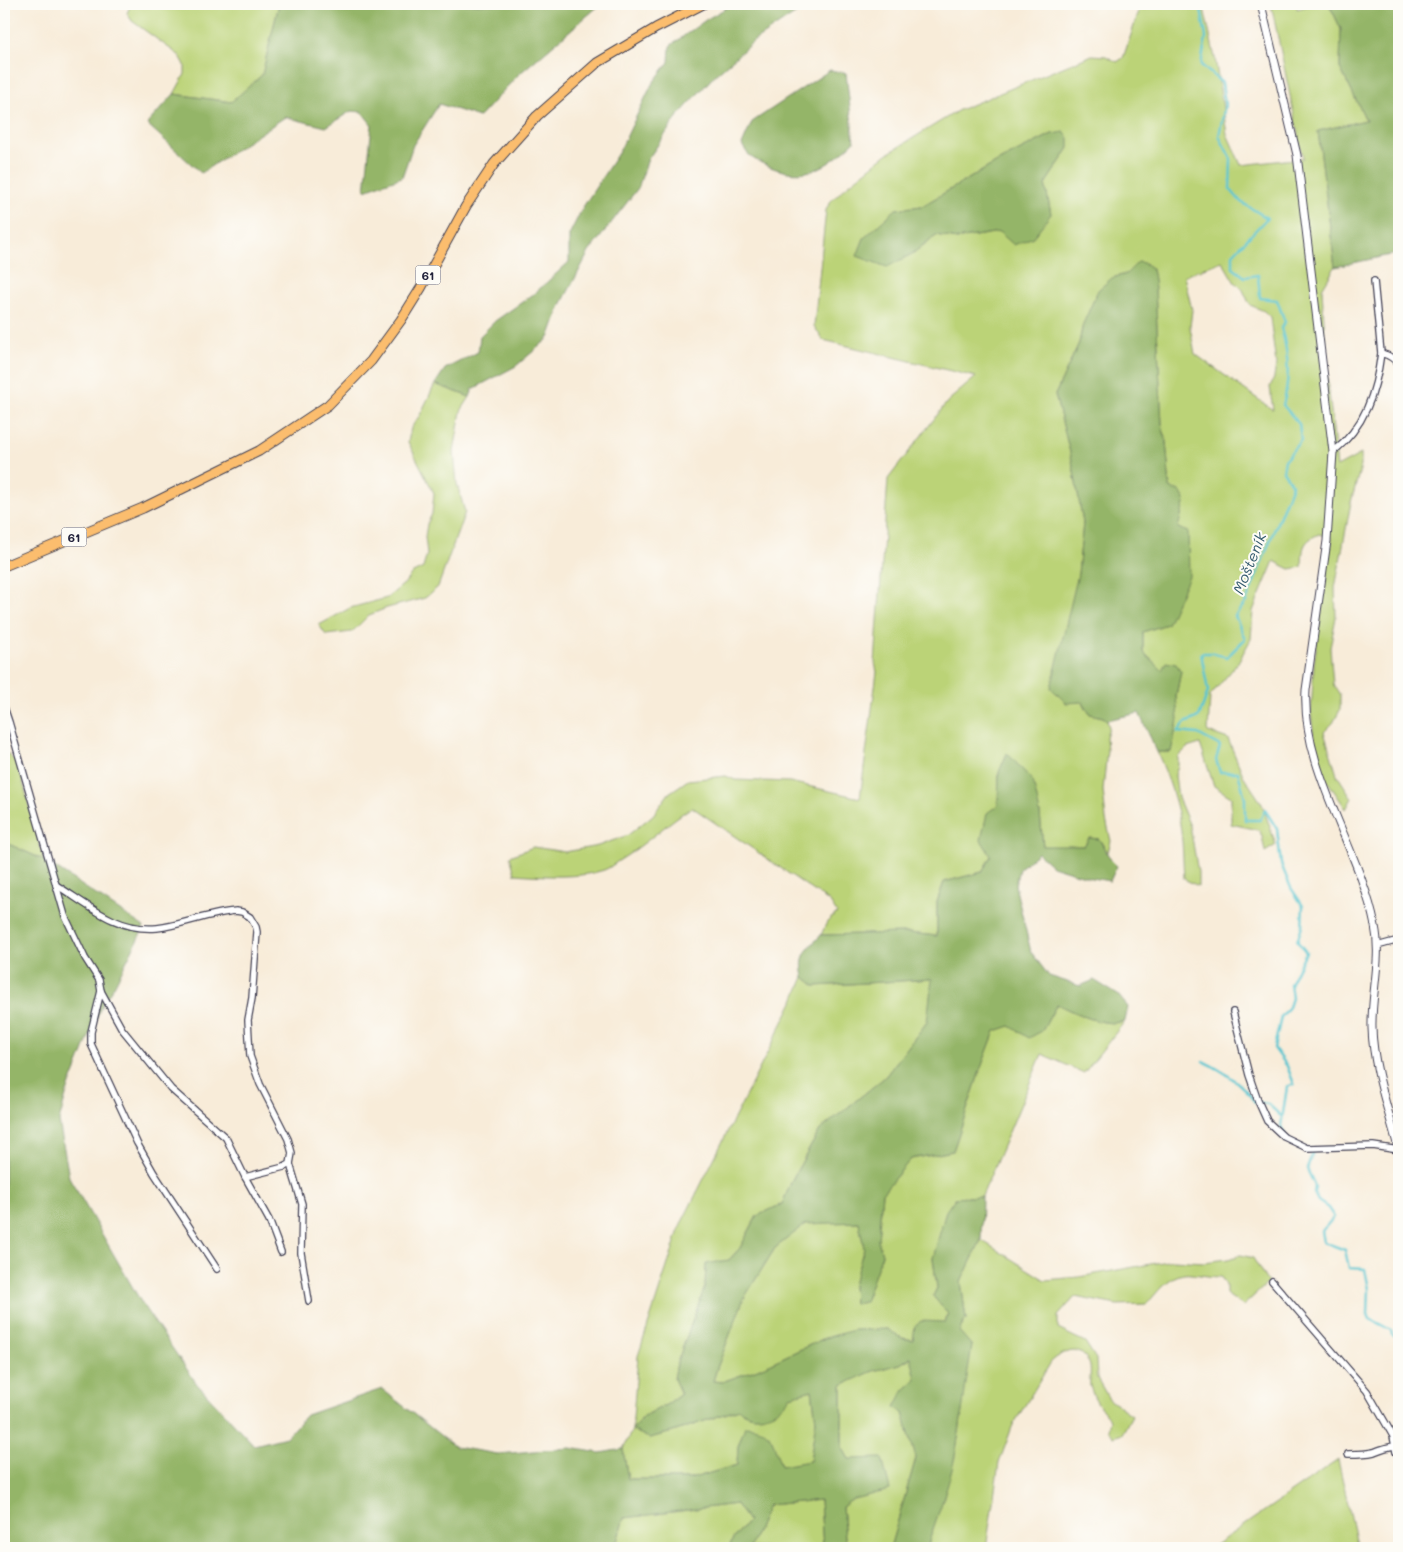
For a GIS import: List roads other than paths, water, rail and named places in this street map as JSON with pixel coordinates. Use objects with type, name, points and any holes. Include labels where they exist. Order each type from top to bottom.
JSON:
[{"type":"main road","name":"61","points":[[4,566],[143,508],[259,451],[328,405],[371,362],[421,288],[470,200],[494,164],[537,116],[597,63],[692,6],[704,4]]},
{"type":"street","points":[[1233,1012],[1249,1075],[1259,1103],[1267,1121],[1284,1137],[1309,1148],[1373,1146],[1399,1150],[1374,1046],[1373,1004],[1378,946],[1375,924],[1367,895],[1315,756],[1305,706],[1327,540],[1333,452],[1297,156],[1261,4]]},
{"type":"street","points":[[1333,452],[1347,442],[1366,412],[1374,391],[1381,353],[1374,281]]},
{"type":"street","points":[[1381,353],[1389,355],[1399,366]]},
{"type":"street","points":[[4,707],[65,916],[85,958],[99,980],[101,991],[122,1029],[172,1089],[226,1138],[269,1220],[281,1252]]},
{"type":"street","points":[[56,885],[95,910],[119,923],[130,926],[156,928],[236,911],[242,912],[253,921],[257,932],[252,998],[248,1020],[250,1056],[260,1084],[288,1139],[292,1153],[290,1164],[302,1204],[301,1252],[310,1301]]},
{"type":"street","points":[[1378,946],[1399,940]]},
{"type":"street","points":[[101,991],[91,1032],[91,1044],[137,1143],[154,1173],[217,1269]]},
{"type":"street","points":[[245,1176],[290,1164]]},
{"type":"street","points":[[1272,1281],[1367,1391],[1393,1436],[1396,1452],[1399,1456]]},
{"type":"street","points":[[1348,1454],[1364,1454],[1374,1452],[1383,1447],[1395,1446]]},
{"type":"waterway","name":"Mošteník","points":[[1200,4],[1206,37],[1201,65],[1222,83],[1225,105],[1219,136],[1231,159],[1230,189],[1241,202],[1267,218],[1233,254],[1233,268],[1245,277],[1258,275],[1260,298],[1277,300],[1285,322],[1281,328],[1286,347],[1288,367],[1283,405],[1299,424],[1301,440],[1285,460],[1283,471],[1292,485],[1246,602],[1235,616],[1245,639],[1227,657],[1212,653],[1201,653],[1208,691],[1199,717],[1185,723],[1178,732],[1198,734],[1220,746],[1216,760],[1220,772],[1238,772],[1245,798],[1245,820],[1260,820],[1265,810],[1277,829],[1281,864],[1291,888],[1303,906],[1302,926],[1297,941],[1306,952],[1290,984],[1292,998],[1289,1007],[1281,1017],[1274,1048],[1287,1066],[1294,1084],[1287,1087],[1281,1126],[1285,1135]]},
{"type":"waterway","points":[[1203,1061],[1232,1078],[1255,1102],[1268,1104],[1281,1116]]},
{"type":"waterway","name":"Mošteník","points":[[1310,1150],[1312,1155],[1307,1169],[1315,1186],[1314,1193],[1318,1201],[1328,1208],[1334,1217],[1322,1231],[1324,1242],[1345,1250],[1349,1268],[1365,1269],[1369,1289],[1368,1314],[1370,1319],[1391,1330],[1392,1335],[1396,1337],[1399,1343]]}]
